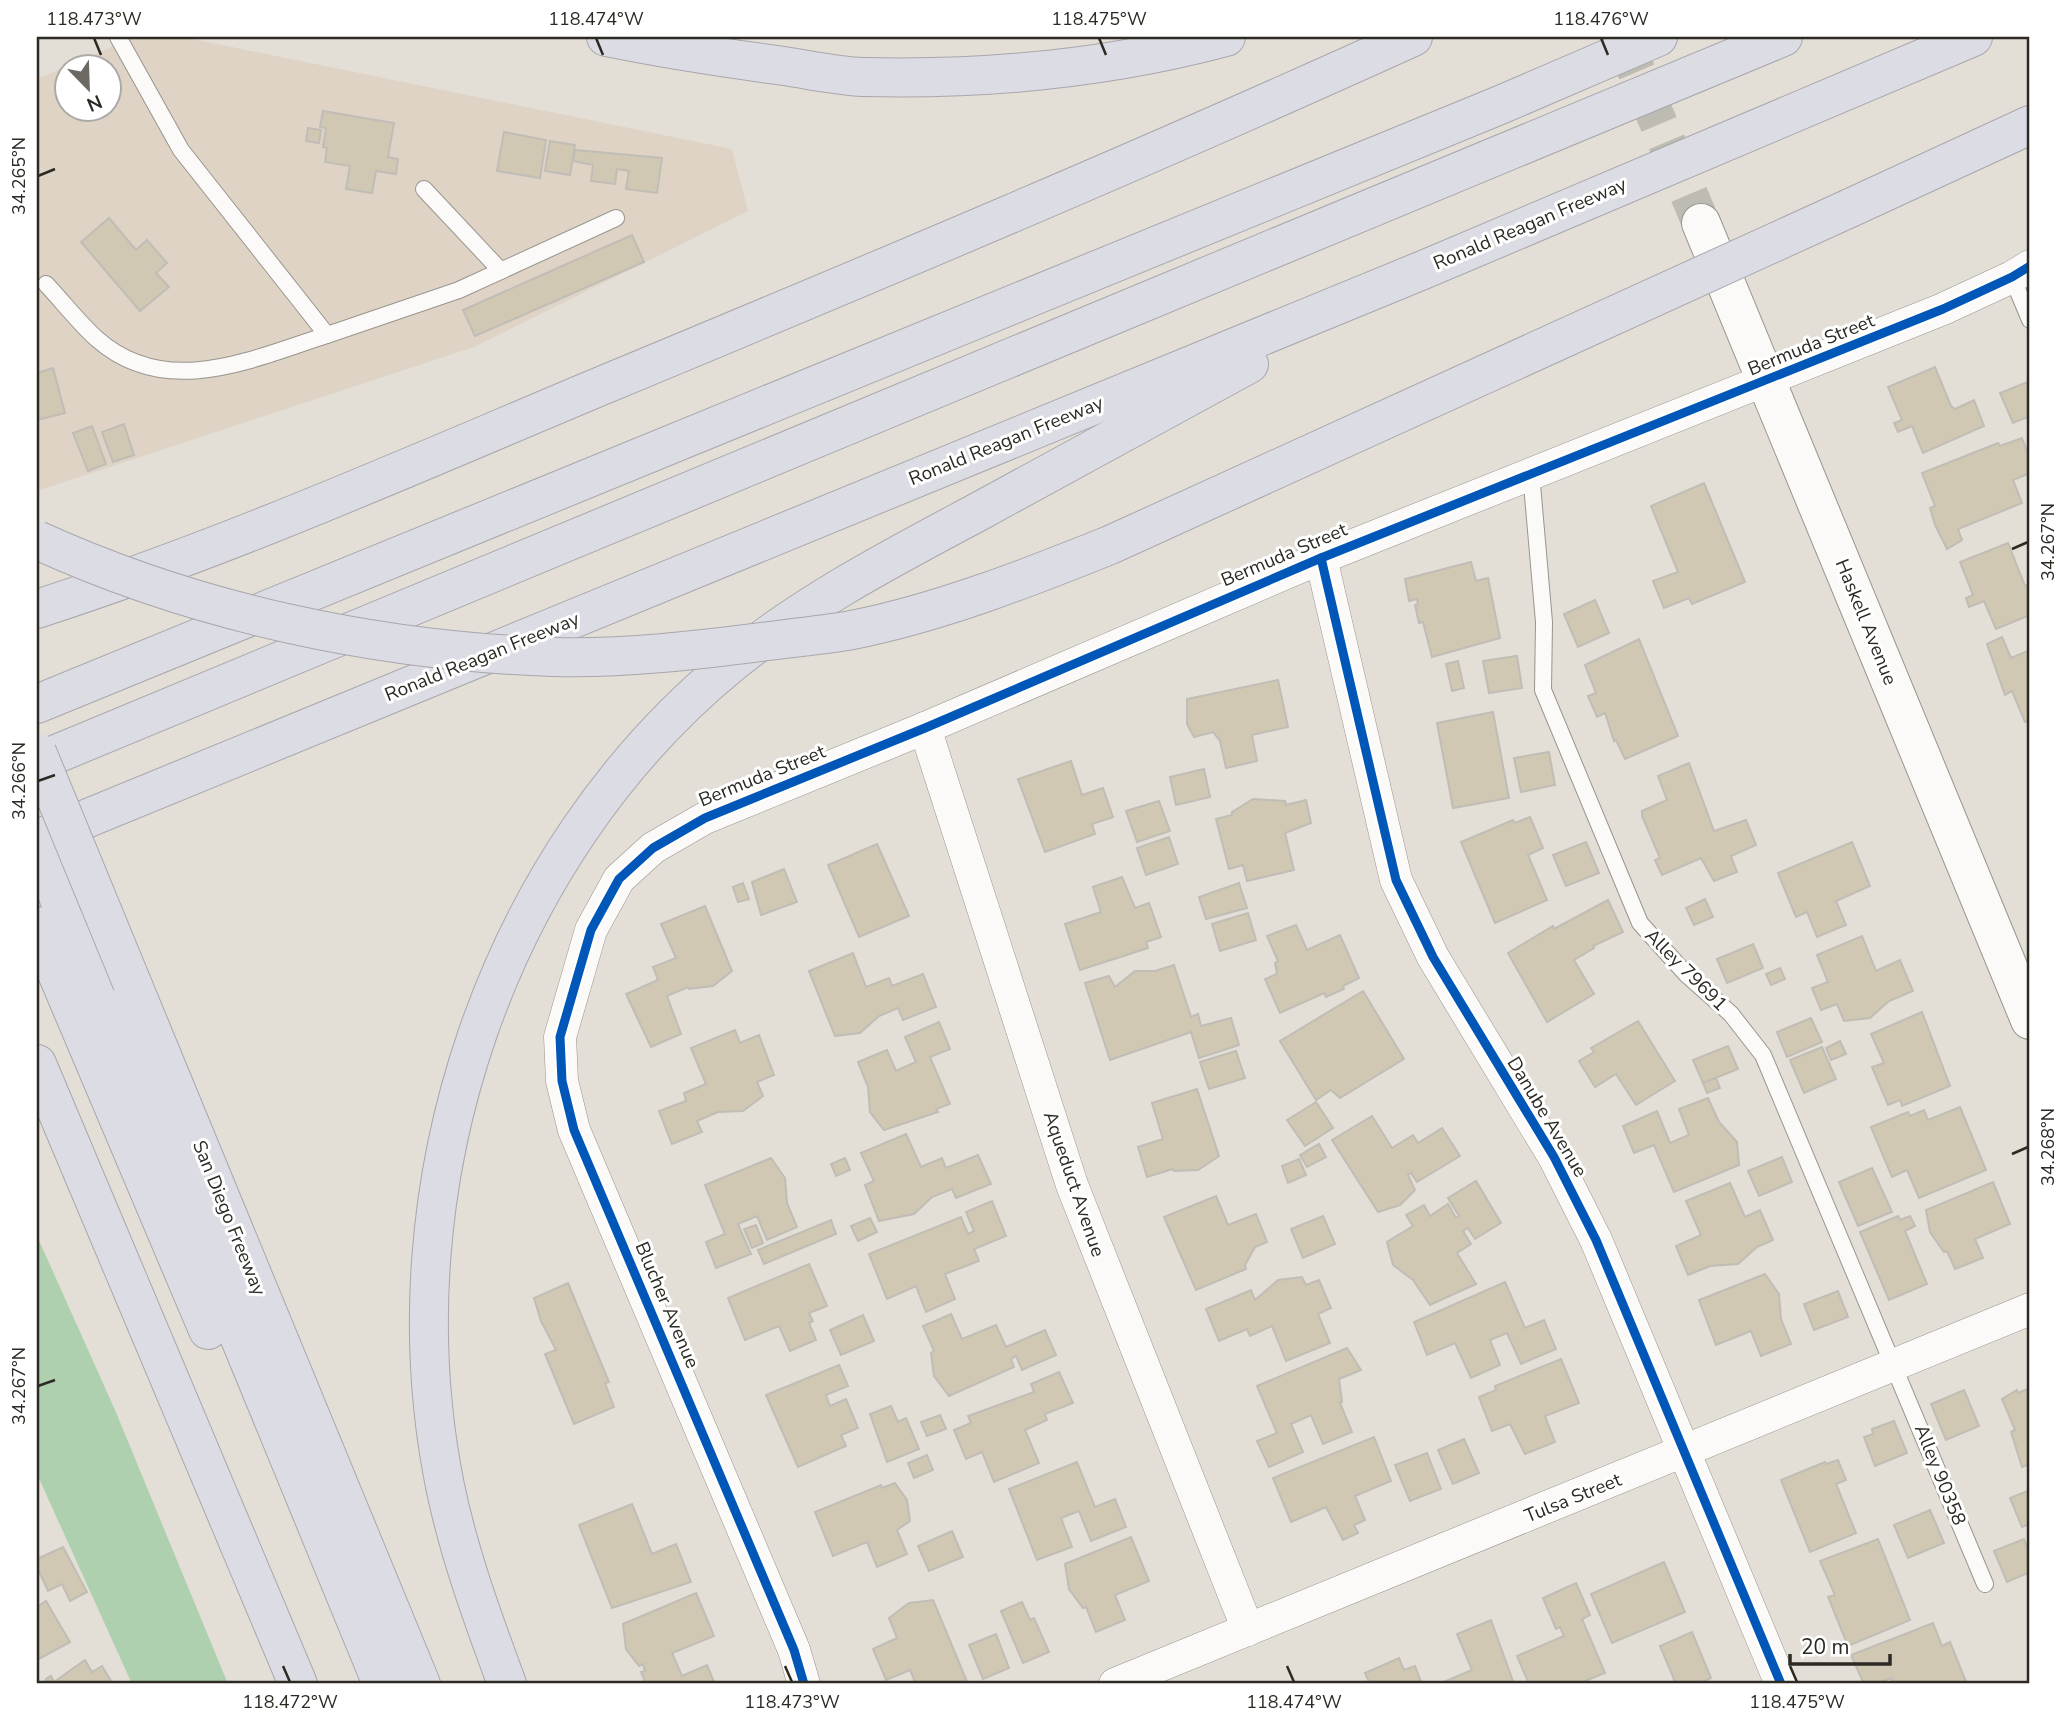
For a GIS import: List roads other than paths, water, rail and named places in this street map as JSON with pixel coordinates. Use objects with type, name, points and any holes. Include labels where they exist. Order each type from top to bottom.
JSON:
[{"type":"highway","points":[[606,37],[705,57],[860,77],[958,76],[1042,69],[1129,57],[1226,37]]},
{"type":"highway","points":[[37,609],[215,544],[442,453],[1171,146],[1413,37]]},
{"type":"highway","points":[[37,704],[1488,110],[1658,37]]},
{"type":"highway","points":[[37,762],[1783,37]]},
{"type":"highway","name":"Ronald Reagan Freeway","points":[[37,839],[1423,270],[1973,37]]},
{"type":"highway","points":[[37,540],[91,565],[168,592],[281,621],[426,648],[555,657],[708,649],[853,630],[1016,583],[1110,545],[2030,125]]},
{"type":"highway","points":[[507,1684],[466,1570],[445,1486],[433,1406],[429,1321],[432,1247],[443,1164],[457,1095],[483,1017],[512,948],[545,886],[587,818],[624,770],[676,715],[732,663],[797,615],[868,571],[1423,270]]},
{"type":"highway","points":[[37,694],[74,688]]},
{"type":"highway","name":"San Diego Freeway","points":[[37,752],[100,995],[421,1684]]},
{"type":"highway","points":[[37,845],[382,1684]]},
{"type":"highway","points":[[37,926],[100,995],[356,1684]]},
{"type":"highway","points":[[37,1064],[298,1684]]},
{"type":"main road","name":"Haskell Avenue","points":[[1701,223],[2030,1020]]},
{"type":"street","name":"Bermuda Street","points":[[591,930],[619,879],[653,848],[705,818],[925,728],[1321,558],[1531,473],[1768,382],[2021,272]]},
{"type":"street","name":"Danube Avenue","points":[[1321,558],[1396,880],[1433,957],[1560,1168],[1596,1240],[1781,1684]]},
{"type":"street","name":"Aqueduct Avenue","points":[[925,728],[1072,1185],[1248,1630]]},
{"type":"street","name":"Blucher Avenue","points":[[591,930],[560,1037],[562,1081],[574,1130],[794,1650],[804,1684]]},
{"type":"street","name":"Tulsa Street","points":[[1115,1684],[2030,1309]]},
{"type":"lane","points":[[118,37],[181,150],[327,335]]},
{"type":"lane","points":[[424,189],[500,271]]},
{"type":"lane","points":[[46,284],[99,341],[149,370],[213,371],[459,290],[616,218]]},
{"type":"lane","points":[[2021,272],[2030,320]]},
{"type":"lane","name":"Alley 79691","points":[[1531,473],[1544,622],[1543,690],[1640,923],[1685,974],[1731,1014],[1763,1055],[1872,1322],[1895,1365]]},
{"type":"lane","name":"Alley 90358","points":[[1895,1365],[1985,1584]]},
{"type":"tunnel","points":[[1622,37],[1701,223]]}]
